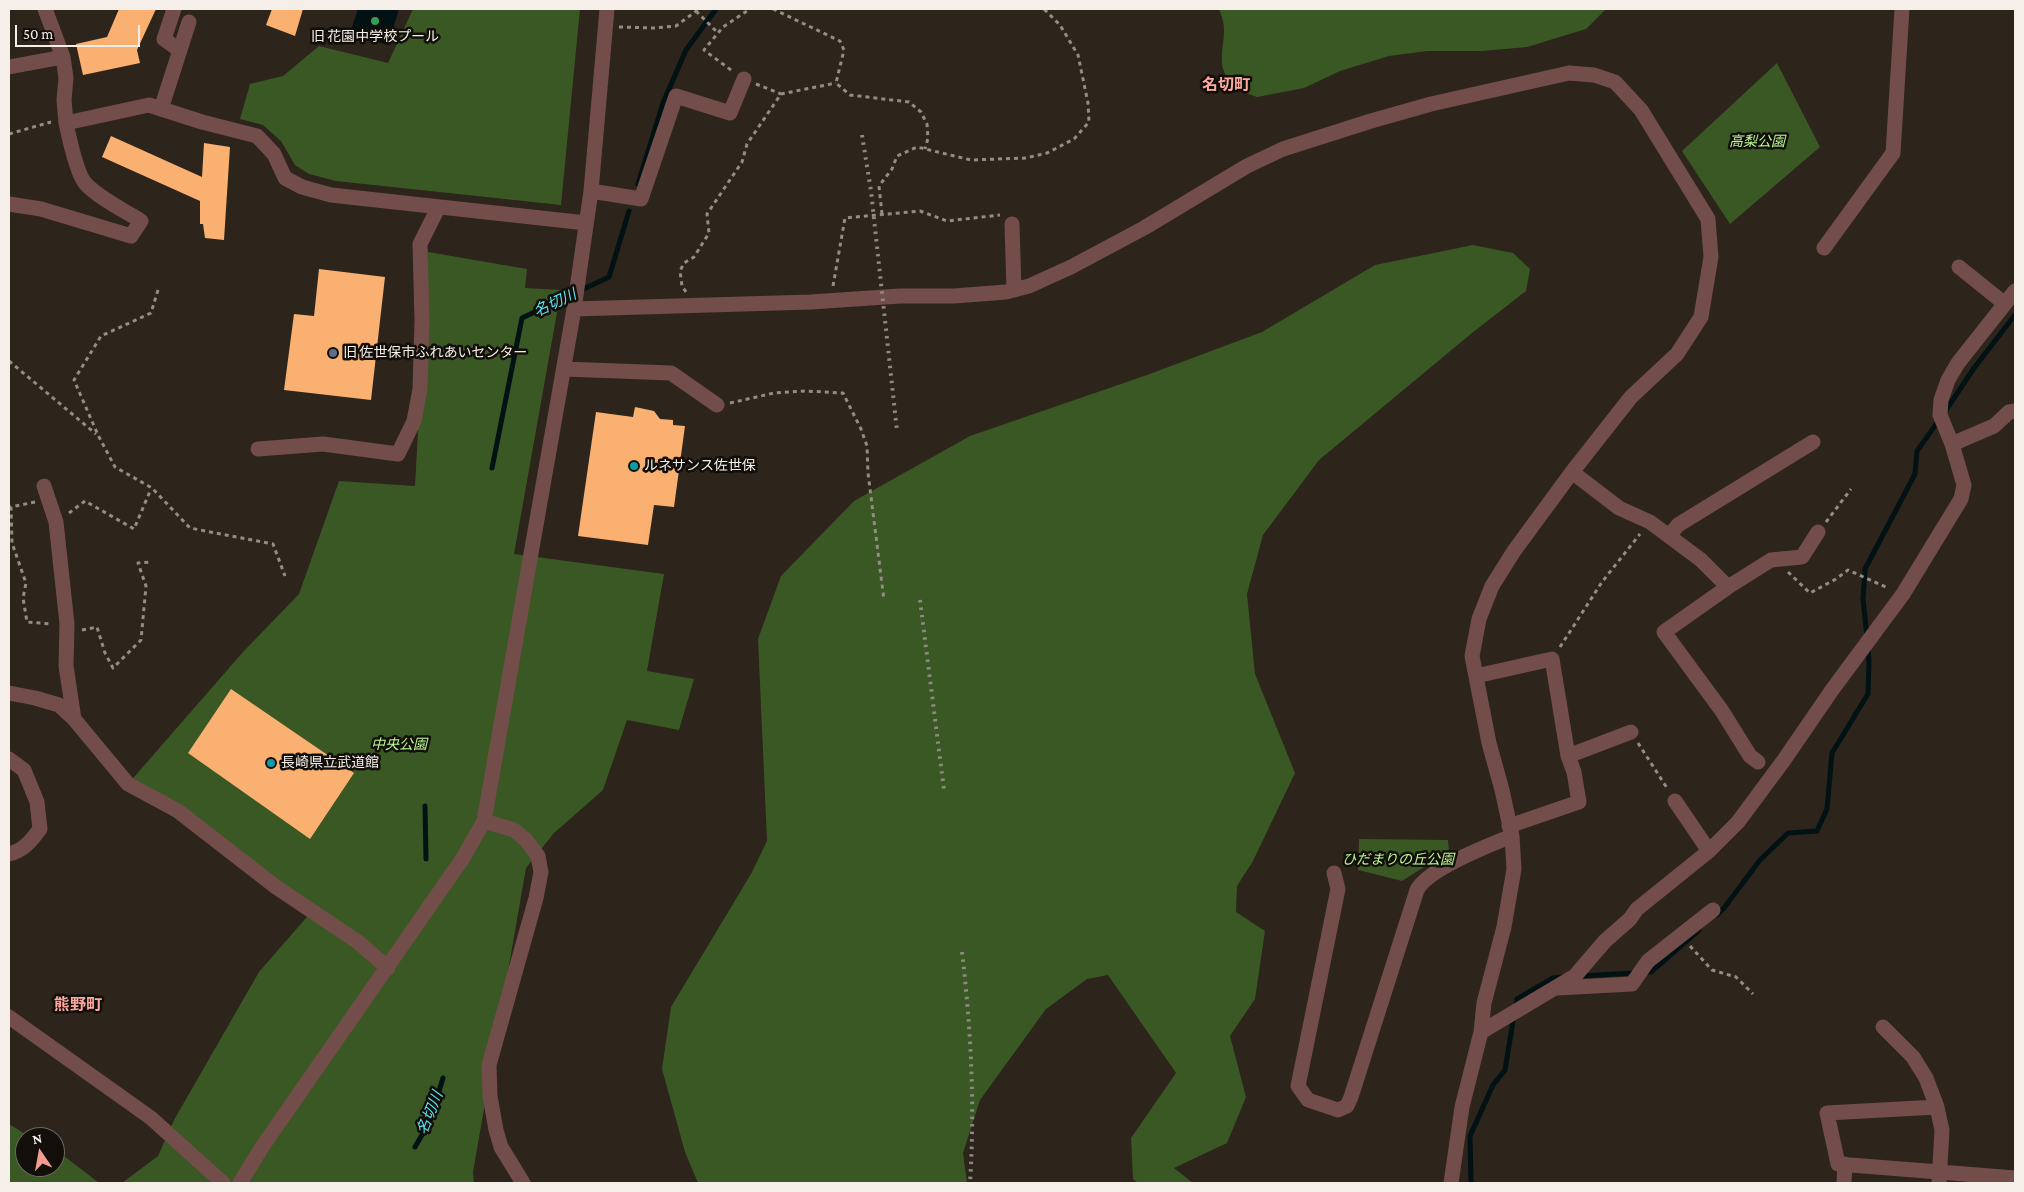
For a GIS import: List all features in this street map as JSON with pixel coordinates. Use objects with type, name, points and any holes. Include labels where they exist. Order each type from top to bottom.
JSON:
[{"type":"street","points":[[9,204],[41,209],[131,236],[141,220],[112,204],[84,182],[72,148],[66,123],[64,100],[66,78],[63,57],[45,9]]},
{"type":"street","points":[[174,9],[164,39],[180,50]]},
{"type":"street","points":[[240,1183],[262,1147],[463,858],[484,822],[574,307],[591,191],[607,9]]},
{"type":"street","points":[[1824,248],[1893,152],[1902,9]]},
{"type":"street","points":[[161,109],[189,22]]},
{"type":"street","points":[[9,67],[63,57]]},
{"type":"street","points":[[574,307],[831,300],[900,296],[954,296],[1014,290],[1030,286],[1071,267],[1144,228],[1247,166],[1283,150],[1371,121],[1431,104],[1569,74],[1594,75],[1616,82],[1641,110],[1708,218],[1711,257],[1701,317],[1678,354],[1631,397],[1572,472],[1514,551],[1492,586],[1480,619],[1472,656],[1489,743],[1502,790],[1510,831],[1514,869],[1504,927],[1484,1003],[1481,1032],[1462,1107],[1451,1183]]},
{"type":"street","points":[[591,191],[641,199],[676,96],[730,113],[744,79]]},
{"type":"street","points":[[66,123],[149,105],[202,122],[256,136],[274,154],[286,178],[302,187],[331,195],[586,223]]},
{"type":"street","points":[[258,449],[324,444],[398,454],[414,421],[420,389],[422,321],[420,244],[438,208]]},
{"type":"street","points":[[1012,224],[1014,290]]},
{"type":"street","points":[[1959,266],[2005,304]]},
{"type":"street","points":[[1481,1032],[1575,976],[1605,941],[1630,919],[1637,909],[1709,851],[1738,822],[1762,767],[1832,690],[1903,594],[1961,499],[1964,485],[1952,444],[1940,415],[1940,400],[1948,380],[1958,363],[2015,290]]},
{"type":"street","points":[[564,369],[672,373],[717,406]]},
{"type":"street","points":[[1952,444],[1994,426],[2009,412],[2015,411]]},
{"type":"street","points":[[1668,536],[1678,525],[1813,442]]},
{"type":"street","points":[[1572,472],[1620,508],[1650,522],[1701,560],[1728,587]]},
{"type":"street","points":[[44,486],[56,522],[67,629],[66,666],[74,719]]},
{"type":"street","points":[[1762,767],[1664,632],[1728,587],[1771,560],[1802,557],[1818,532]]},
{"type":"street","points":[[1334,873],[1338,889],[1298,1086],[1308,1100],[1338,1110],[1347,1106],[1351,1097],[1417,890],[1422,881],[1510,831],[1579,802],[1574,772],[1568,756],[1552,659],[1476,676]]},
{"type":"street","points":[[9,693],[35,698],[59,706],[74,719],[128,784],[178,811],[276,888],[358,942],[388,968]]},
{"type":"street","points":[[1568,756],[1631,732]]},
{"type":"street","points":[[9,759],[24,770],[37,802],[40,829],[32,840],[18,852],[9,854]]},
{"type":"street","points":[[1678,805],[1709,851]]},
{"type":"street","points":[[484,822],[514,830],[526,840],[538,856],[541,872],[536,898],[489,1065],[490,1096],[496,1130],[501,1147],[523,1183]]},
{"type":"street","points":[[1555,988],[1632,984],[1648,961],[1713,910]]},
{"type":"street","points":[[9,1018],[151,1118],[223,1183]]},
{"type":"street","points":[[1883,1028],[1913,1057],[1926,1078],[1937,1107],[1942,1130],[1940,1178]]},
{"type":"street","points":[[1937,1107],[1827,1113],[1838,1164],[1940,1178],[2015,1178]]},
{"type":"street","points":[[1844,1183],[1845,1164]]},
{"type":"path","points":[[750,9],[723,27],[704,50],[744,79],[781,94],[836,83],[850,94],[909,102],[921,112],[927,124],[928,138],[925,149]]},
{"type":"path","points":[[773,9],[840,41],[844,50],[836,83]]},
{"type":"path","points":[[882,214],[879,186],[892,169],[897,156],[917,147],[971,160],[1026,158],[1047,153],[1074,138],[1089,122],[1088,103],[1078,56],[1060,25],[1044,9]]},
{"type":"path","points":[[606,27],[654,28],[676,26],[698,10],[718,33]]},
{"type":"path","points":[[694,294],[688,294],[682,286],[680,271],[684,263],[694,257],[701,248],[709,233],[707,214],[742,162],[747,144],[781,94]]},
{"type":"path","points":[[9,134],[52,121],[66,123]]},
{"type":"path","points":[[831,300],[845,218],[920,211],[947,221],[1003,215],[1012,224]]},
{"type":"path","points":[[158,290],[151,312],[101,336],[74,380],[98,436],[115,468],[152,488],[190,528],[274,544],[285,576]]},
{"type":"path","points":[[9,361],[98,436]]},
{"type":"path","points":[[717,406],[774,393],[804,391],[842,392],[861,428],[867,446],[868,473],[884,600]]},
{"type":"path","points":[[44,486],[36,502],[11,507],[12,543],[26,583],[23,598],[27,622],[67,629],[97,627],[105,653],[114,668],[141,640],[146,586],[138,563],[150,562]]},
{"type":"path","points":[[56,522],[85,501],[134,529],[152,488]]},
{"type":"path","points":[[1818,532],[1851,489]]},
{"type":"path","points":[[1552,659],[1602,582],[1650,522]]},
{"type":"path","points":[[1780,559],[1792,577],[1810,593],[1848,570],[1903,594]]},
{"type":"path","points":[[1631,732],[1678,805]]},
{"type":"path","points":[[1682,936],[1712,970],[1736,978],[1753,994]]},
{"type":"green space","points":[[413,9],[580,9],[561,205],[336,181],[309,174],[295,165],[281,141],[263,125],[240,119],[250,84],[283,76],[319,46],[388,63]]},
{"type":"green space","points":[[1219,9],[1606,9],[1586,29],[1527,47],[1482,51],[1427,51],[1389,56],[1340,71],[1304,88],[1257,97],[1232,88],[1224,72],[1222,55],[1224,24]]},
{"type":"green space","name":"高梨公園","points":[[1777,63],[1820,147],[1730,224],[1682,151]]},
{"type":"green space","points":[[1473,245],[1513,253],[1530,269],[1526,291],[1472,333],[1319,460],[1263,535],[1247,594],[1255,674],[1295,773],[1253,861],[1237,886],[1236,912],[1265,931],[1255,999],[1230,1036],[1246,1097],[1227,1143],[1174,1168],[1193,1183],[1138,1183],[1133,1179],[1131,1138],[1176,1073],[1108,975],[1087,979],[1046,1009],[980,1100],[963,1153],[967,1183],[698,1183],[685,1152],[662,1069],[671,1007],[751,874],[767,841],[758,639],[781,576],[854,501],[970,436],[1147,375],[1262,332],[1375,265]]},
{"type":"green space","name":"中央公園","points":[[428,252],[527,269],[525,288],[561,290],[514,554],[664,574],[647,671],[694,679],[679,730],[627,720],[603,790],[554,833],[526,868],[473,1172],[474,1183],[122,1183],[158,1156],[174,1120],[259,972],[312,911],[128,784],[243,652],[299,594],[339,481],[415,486]]},
{"type":"green space","name":"ひだまりの丘公園","points":[[1359,839],[1448,840],[1449,851],[1402,881],[1358,870]]},
{"type":"green space","points":[[9,1124],[15,1128],[15,1177],[65,1177],[65,1157],[99,1183],[9,1183]]},
{"type":"shaded area","name":"旧 花園中学校プール","points":[[358,9],[399,9],[388,45],[350,33]]},
{"type":"building","points":[[119,9],[156,9],[137,50],[140,63],[83,75],[76,44],[107,37]]},
{"type":"building","points":[[272,9],[303,9],[295,36],[266,25]]},
{"type":"building","points":[[111,136],[202,177],[204,143],[230,147],[224,240],[205,238],[203,224],[200,224],[200,201],[102,157]]},
{"type":"building","name":"旧 佐世保市ふれあいセンター","points":[[319,269],[385,277],[371,400],[284,390],[294,314],[314,316]]},
{"type":"building","name":"ルネサンス佐世保","points":[[635,407],[654,411],[660,419],[673,420],[673,425],[685,426],[674,507],[654,505],[648,545],[578,536],[596,412],[633,417]]},
{"type":"building","name":"長崎県立武道館","points":[[231,689],[354,773],[310,839],[188,753]]},
{"type":"waterway","name":"名切川","points":[[638,184],[663,103],[686,50],[716,9]]},
{"type":"waterway","name":"名切川","points":[[492,468],[522,318],[609,277],[629,211]]},
{"type":"waterway","points":[[1944,413],[1974,368],[2015,315]]},
{"type":"waterway","points":[[1867,637],[1863,599],[1865,569],[1915,474],[1917,451],[1939,420]]},
{"type":"waterway","points":[[1717,915],[1760,860],[1788,833],[1817,831],[1827,809],[1832,753],[1868,694],[1868,648]]},
{"type":"waterway","name":"名切川","points":[[425,806],[426,859]]},
{"type":"waterway","points":[[1580,976],[1651,972],[1699,930]]},
{"type":"waterway","points":[[1516,1007],[1517,999],[1553,978],[1564,977]]},
{"type":"waterway","points":[[1471,1183],[1470,1136],[1493,1085],[1505,1070],[1514,1015]]},
{"type":"waterway","name":"名切川","points":[[415,1147],[430,1121],[443,1078]]},
{"type":"railway","points":[[862,135],[871,191],[897,431]]},
{"type":"railway","points":[[920,600],[944,790]]},
{"type":"railway","points":[[962,952],[968,1009],[971,1068],[972,1126],[970,1183]]},
{"type":"place","name":"旧 花園中学校プール","points":[[375,21]]},
{"type":"place","name":"旧 佐世保市ふれあいセンター","points":[[333,353]]},
{"type":"place","name":"ルネサンス佐世保","points":[[634,466]]},
{"type":"place","name":"長崎県立武道館","points":[[271,763]]},
{"type":"district","name":"名切町","points":[[1226,85]]},
{"type":"district","name":"熊野町","points":[[78,1005]]}]
